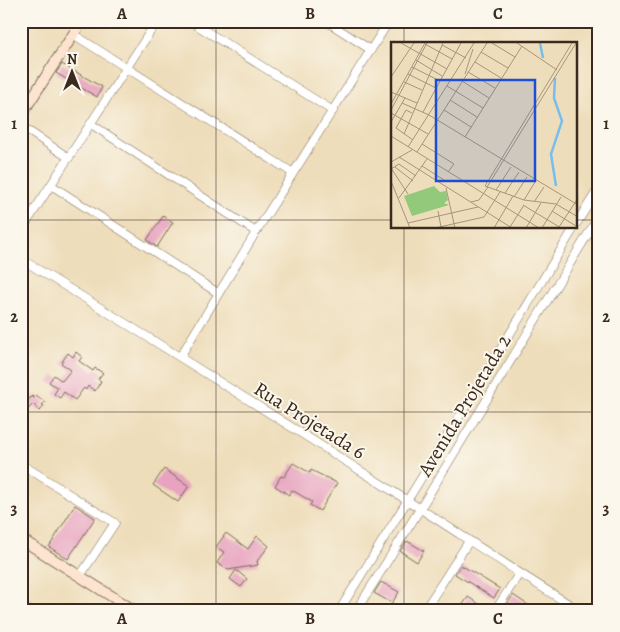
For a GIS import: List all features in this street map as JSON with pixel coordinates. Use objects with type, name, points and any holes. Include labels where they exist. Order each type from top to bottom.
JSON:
[{"type":"street","points":[[21,115],[82,21]]},
{"type":"street","points":[[21,230],[156,21]]},
{"type":"street","points":[[190,21],[333,111]]},
{"type":"street","points":[[326,21],[371,50]]},
{"type":"street","points":[[180,358],[293,172],[389,21]]},
{"type":"street","points":[[73,34],[293,172]]},
{"type":"street","points":[[90,124],[256,232]]},
{"type":"street","points":[[21,126],[69,158]]},
{"type":"street","points":[[51,185],[218,293]]},
{"type":"street","points":[[578,221],[599,188]]},
{"type":"street","name":"Avenida Projetada 2","points":[[356,611],[599,216]]},
{"type":"street","name":"Avenida Projetada 2","points":[[339,611],[573,229]]},
{"type":"street","name":"Rua Projetada 6","points":[[21,259],[420,509],[567,608],[580,611]]},
{"type":"street","points":[[21,464],[114,523],[80,576]]},
{"type":"street","points":[[21,539],[135,611]]},
{"type":"street","points":[[424,611],[469,541]]},
{"type":"street","points":[[495,611],[519,574]]},
{"type":"street","points":[[21,605],[31,611]]},
{"type":"building","points":[[62,64],[102,87],[97,97],[56,73]]},
{"type":"building","points":[[163,216],[173,222],[157,247],[147,240]]},
{"type":"building","points":[[76,352],[82,357],[79,361],[93,371],[95,368],[103,373],[98,379],[101,381],[95,391],[88,386],[86,390],[84,388],[75,400],[64,392],[60,398],[54,394],[58,388],[49,382],[54,375],[62,381],[71,370],[61,363],[68,353],[73,357]]},
{"type":"building","points":[[36,395],[45,402],[42,405],[44,406],[40,411],[33,404],[21,417],[21,408],[32,396],[34,398]]},
{"type":"building","points":[[293,463],[310,473],[311,470],[337,483],[320,511],[310,505],[312,502],[292,490],[289,495],[275,486],[281,476],[284,477]]},
{"type":"building","points":[[164,469],[189,486],[178,502],[153,485]]},
{"type":"building","points":[[75,505],[95,518],[68,559],[49,547]]},
{"type":"building","points":[[226,533],[248,549],[257,536],[269,546],[257,561],[258,565],[228,570],[217,563],[224,552],[216,547]]},
{"type":"building","points":[[407,541],[424,551],[417,562],[400,551]]},
{"type":"building","points":[[461,565],[500,589],[494,598],[455,574]]},
{"type":"building","points":[[236,570],[247,579],[241,587],[230,579]]},
{"type":"building","points":[[381,582],[399,592],[392,603],[374,593]]},
{"type":"building","points":[[513,595],[537,611],[517,611],[507,604]]},
{"type":"building","points":[[468,597],[489,611],[470,611],[462,606]]}]
